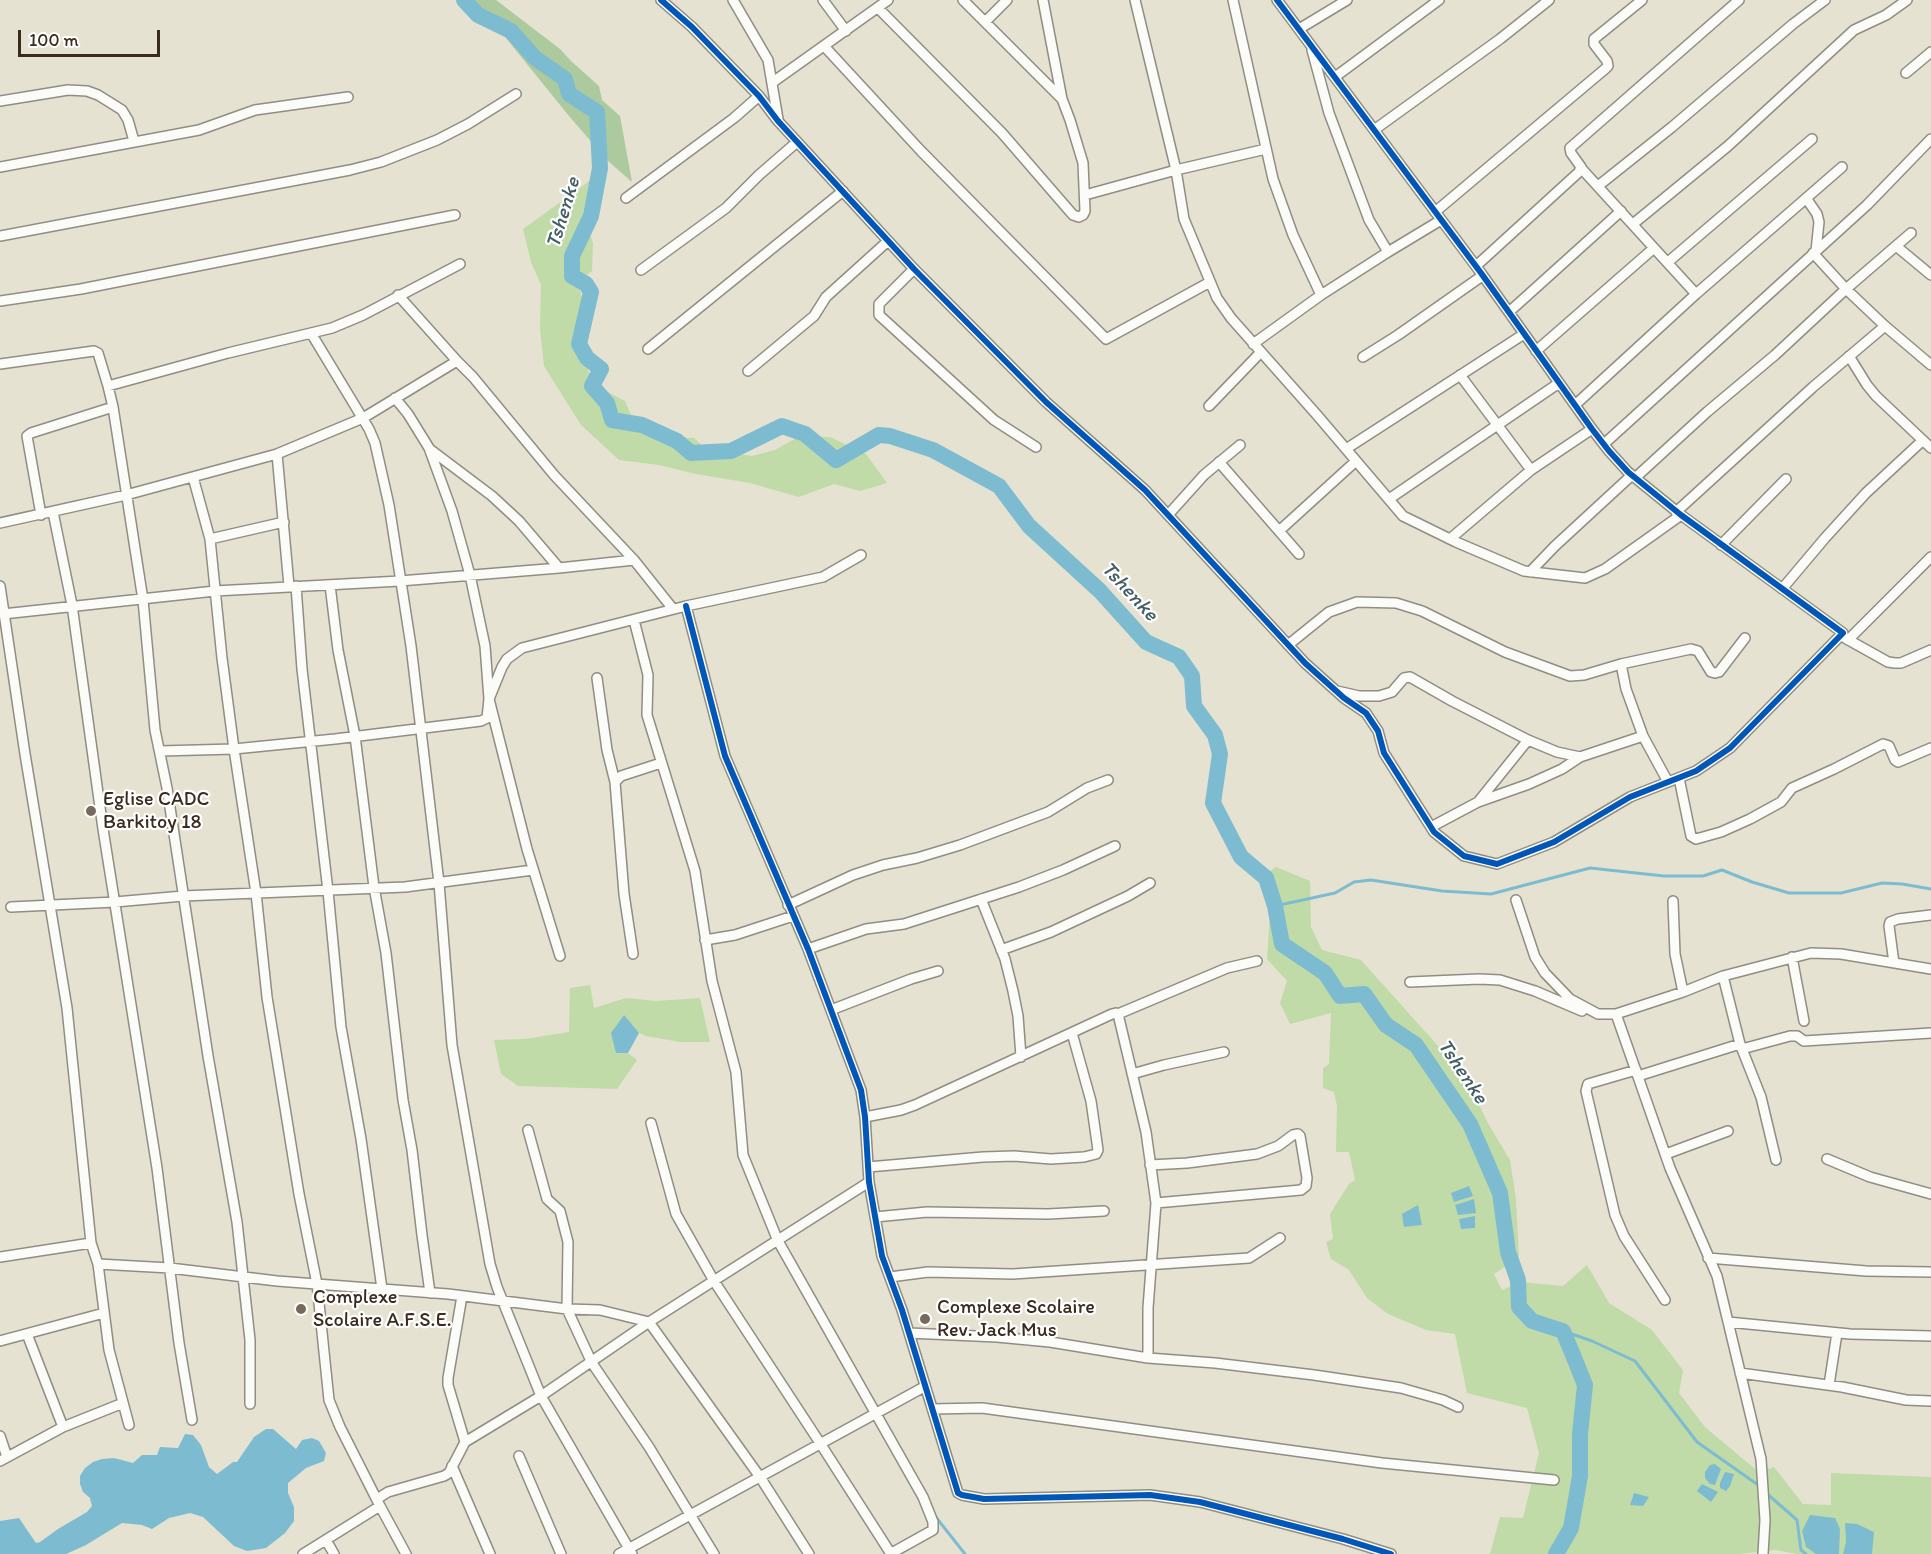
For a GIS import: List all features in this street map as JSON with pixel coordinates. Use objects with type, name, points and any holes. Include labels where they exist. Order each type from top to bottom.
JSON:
[{"type":"street","points":[[661,0],[692,27],[759,96],[778,121],[914,269],[1046,402],[1145,490],[1288,645],[1335,690],[1365,713],[1378,731],[1384,753],[1434,832],[1464,856],[1497,864],[1554,842],[1630,797],[1696,771],[1730,748],[1931,557]]},
{"type":"street","points":[[733,0],[765,51],[773,82],[778,121]]},
{"type":"street","points":[[823,0],[846,31]]},
{"type":"street","points":[[773,82],[888,0]]},
{"type":"street","points":[[963,0],[1062,99]]},
{"type":"street","points":[[985,22],[1007,0]]},
{"type":"street","points":[[878,8],[1002,133],[1073,215],[1079,217],[1083,215],[1085,195],[1083,163],[1062,99],[1042,0]]},
{"type":"street","points":[[1135,0],[1176,170],[1184,219],[1217,298],[1253,344],[1403,516],[1450,539],[1524,571],[1585,578],[1605,569],[1679,514],[1849,356],[1885,326]]},
{"type":"street","points":[[1233,0],[1273,179],[1293,235],[1321,295]]},
{"type":"street","points":[[1277,0],[1476,266],[1592,429],[1634,476],[1679,514],[1843,633],[1844,638],[1888,662],[1895,663],[1901,663],[1931,650]]},
{"type":"street","points":[[1299,29],[1347,0]]},
{"type":"street","points":[[1335,77],[1439,0]]},
{"type":"street","points":[[1374,130],[1500,39],[1549,0]]},
{"type":"street","points":[[1435,212],[1608,66],[1607,61],[1594,44],[1594,39],[1642,0]]},
{"type":"street","points":[[1696,294],[1581,168],[1571,153],[1570,147],[1739,0]]},
{"type":"street","points":[[1598,186],[1672,127],[1792,24],[1825,0]]},
{"type":"street","points":[[1633,224],[1728,146],[1854,30],[1886,15],[1907,0]]},
{"type":"street","points":[[1311,45],[1329,113],[1365,210],[1388,252]]},
{"type":"street","points":[[824,46],[921,151],[1106,339],[1210,282]]},
{"type":"street","points":[[1906,73],[1931,52]]},
{"type":"street","points":[[0,101],[68,90],[98,94],[122,110],[128,120],[134,141]]},
{"type":"street","points":[[0,236],[350,170],[381,162],[437,140],[516,94]]},
{"type":"street","points":[[626,198],[734,118],[759,96]]},
{"type":"street","points":[[0,167],[199,130],[255,110],[348,97]]},
{"type":"street","points":[[1668,262],[1812,139]]},
{"type":"street","points":[[1604,444],[1867,204],[1931,139]]},
{"type":"street","points":[[641,270],[726,208],[797,142]]},
{"type":"street","points":[[1085,195],[1176,170],[1266,149]]},
{"type":"street","points":[[1575,405],[1696,294],[1842,167]]},
{"type":"street","points":[[1476,266],[1581,168]]},
{"type":"street","points":[[648,349],[843,191]]},
{"type":"street","points":[[1806,198],[1817,214],[1819,222],[1814,252]]},
{"type":"street","points":[[1509,312],[1621,211]]},
{"type":"street","points":[[0,301],[81,289],[455,215]]},
{"type":"street","points":[[1253,344],[1321,295],[1441,220]]},
{"type":"street","points":[[1530,572],[1555,546],[1775,355],[1911,233]]},
{"type":"street","points":[[748,371],[814,316],[826,297],[888,241]]},
{"type":"street","points":[[1896,246],[1931,275]]},
{"type":"street","points":[[1536,351],[1654,248]]},
{"type":"street","points":[[1814,252],[1846,289],[1931,365]]},
{"type":"street","points":[[108,386],[228,353],[332,328],[363,315],[460,264]]},
{"type":"street","points":[[914,269],[879,304],[879,315],[994,420],[1036,447]]},
{"type":"street","points":[[1363,357],[1482,276]]},
{"type":"street","points":[[398,295],[473,377],[554,475],[634,560],[673,609]]},
{"type":"street","points":[[311,333],[363,418],[375,442],[382,469],[411,646],[439,883],[452,1046],[490,1264],[541,1396],[631,1551]]},
{"type":"street","points":[[1346,449],[1524,334]]},
{"type":"street","points":[[0,364],[94,351],[98,354],[108,386],[143,600],[155,730],[237,1222],[250,1340],[250,1404]]},
{"type":"street","points":[[1209,406],[1261,352]]},
{"type":"street","points":[[1849,356],[1876,396],[1931,448]]},
{"type":"street","points":[[0,524],[126,495],[277,454],[363,418],[457,361]]},
{"type":"street","points":[[1460,375],[1531,470]]},
{"type":"street","points":[[1389,499],[1559,383]]},
{"type":"street","points":[[160,751],[234,749],[420,729],[481,721],[487,718],[489,699],[487,659],[470,575],[452,511],[429,448],[395,398]]},
{"type":"street","points":[[41,515],[27,436],[113,407]]},
{"type":"street","points":[[1450,539],[1531,470],[1592,429]]},
{"type":"street","points":[[1782,589],[1866,493],[1922,441]]},
{"type":"street","points":[[1168,515],[1204,475],[1240,445]]},
{"type":"street","points":[[429,448],[492,496],[519,521],[559,568]]},
{"type":"street","points":[[277,454],[328,891],[341,1027],[361,1139],[382,1289]]},
{"type":"street","points":[[1279,531],[1356,461]]},
{"type":"street","points":[[1219,462],[1299,554]]},
{"type":"street","points":[[193,477],[210,539],[234,749],[256,893],[267,997],[299,1194],[317,1284],[329,1400],[340,1427],[405,1554]]},
{"type":"street","points":[[1721,545],[1786,479]]},
{"type":"street","points":[[53,512],[72,605],[115,902],[157,1168],[179,1343],[192,1420]]},
{"type":"street","points":[[210,539],[284,522]]},
{"type":"street","points":[[560,956],[533,870],[489,699],[507,659],[522,648],[673,609],[823,577],[861,555]]},
{"type":"street","points":[[3,614],[215,591],[400,581],[634,560]]},
{"type":"street","points":[[330,585],[338,650],[355,736],[374,887],[386,953],[403,1100],[412,1150],[430,1293]]},
{"type":"street","points":[[0,586],[67,1008],[91,1243],[98,1264],[109,1350],[129,1425]]},
{"type":"street","points":[[1288,645],[1329,612],[1358,602],[1396,603],[1422,611],[1505,652],[1570,676],[1584,675],[1621,664],[1691,649],[1698,651],[1711,672],[1715,674],[1745,638]]},
{"type":"street","points":[[686,606],[725,756],[808,949],[861,1090],[869,1182],[882,1256],[909,1334],[953,1482],[960,1494],[984,1498],[1160,1496],[1222,1507],[1391,1554]]},
{"type":"street","points":[[634,620],[648,675],[646,715],[695,871],[712,981],[736,1072],[743,1155],[778,1240],[923,1497],[934,1526],[933,1530],[890,1554],[714,1281],[676,1214],[651,1123]]},
{"type":"street","points":[[1621,664],[1626,689],[1643,736],[1668,782]]},
{"type":"street","points":[[1335,690],[1359,696],[1379,696],[1392,692],[1404,678],[1410,677],[1527,740],[1557,752],[1580,757]]},
{"type":"street","points":[[597,678],[615,782],[624,894],[633,954]]},
{"type":"street","points":[[1431,827],[1478,802],[1529,784],[1562,769],[1580,757],[1643,736]]},
{"type":"street","points":[[1478,802],[1527,740]]},
{"type":"street","points":[[1679,778],[1691,836],[1696,839],[1721,832],[1750,819],[1781,802],[1792,788],[1834,770],[1883,744],[1889,746],[1898,762],[1931,748]]},
{"type":"street","points":[[615,782],[621,776],[661,763]]},
{"type":"street","points":[[788,905],[883,864],[917,858],[960,845],[1048,812],[1087,788],[1108,780]]},
{"type":"street","points":[[808,949],[866,929],[904,924],[981,899],[1063,870],[1115,846]]},
{"type":"street","points":[[11,907],[183,896],[328,891],[439,883],[533,870]]},
{"type":"street","points":[[1001,950],[1051,932],[1128,896],[1150,883]]},
{"type":"street","points":[[981,899],[1001,950],[1018,1017],[1021,1057]]},
{"type":"street","points":[[1516,900],[1535,957],[1545,973],[1570,999],[1598,1014]]},
{"type":"street","points":[[1673,901],[1676,954],[1683,992]]},
{"type":"street","points":[[1894,963],[1890,922],[1898,918],[1931,915]]},
{"type":"street","points":[[705,940],[735,934],[793,916]]},
{"type":"street","points":[[1410,982],[1500,980],[1535,991],[1580,1011],[1616,1014],[1723,976],[1811,953],[1841,954],[1931,969]]},
{"type":"street","points":[[1792,957],[1804,1021]]},
{"type":"street","points":[[865,1117],[915,1105],[1112,1014],[1118,1014],[1210,974],[1257,961]]},
{"type":"street","points":[[831,1011],[911,979],[938,971]]},
{"type":"street","points":[[1723,976],[1741,1047],[1761,1097],[1776,1160]]},
{"type":"street","points":[[1118,1014],[1146,1131],[1156,1203],[1148,1308],[1148,1358]]},
{"type":"street","points":[[1616,1014],[1666,1154],[1708,1258],[1718,1276],[1761,1459],[1765,1520],[1763,1554]]},
{"type":"street","points":[[868,1167],[983,1157],[1014,1156],[1051,1159],[1096,1154],[1098,1150],[1090,1101],[1072,1033]]},
{"type":"street","points":[[1665,1300],[1632,1249],[1615,1215],[1586,1091],[1588,1084],[1790,1036],[1797,1036],[1804,1041],[1931,1033]]},
{"type":"street","points":[[1132,1074],[1224,1052]]},
{"type":"street","points":[[528,1130],[547,1199],[560,1211],[568,1242],[567,1309],[592,1363],[650,1447],[714,1554]]},
{"type":"street","points":[[1666,1154],[1728,1131]]},
{"type":"street","points":[[1150,1165],[1257,1154],[1278,1146],[1298,1134],[1307,1178],[1306,1186],[1301,1190],[1156,1203]]},
{"type":"street","points":[[1827,1159],[1870,1177],[1931,1194]]},
{"type":"street","points":[[303,1554],[379,1502],[388,1492],[449,1473],[465,1442],[541,1396],[649,1322],[869,1182]]},
{"type":"street","points":[[875,1217],[927,1212],[1048,1214],[1104,1211]]},
{"type":"street","points":[[890,1277],[928,1272],[1013,1274],[1249,1258],[1280,1238]]},
{"type":"street","points":[[0,1257],[91,1243]]},
{"type":"street","points":[[1708,1258],[1866,1271],[1931,1272]]},
{"type":"street","points":[[98,1264],[170,1268],[317,1284],[502,1300],[567,1309],[600,1310],[649,1322],[760,1477],[809,1554]]},
{"type":"street","points":[[462,1296],[448,1385],[465,1442]]},
{"type":"street","points":[[0,1341],[104,1312]]},
{"type":"street","points":[[1728,1322],[1837,1333],[1931,1336]]},
{"type":"street","points":[[1829,1385],[1837,1333]]},
{"type":"street","points":[[27,1334],[63,1427]]},
{"type":"street","points":[[909,1334],[1040,1341],[1148,1358],[1215,1363],[1314,1375],[1401,1388],[1443,1400],[1458,1407]]},
{"type":"street","points":[[1740,1373],[1829,1385],[1906,1400],[1931,1401]]},
{"type":"street","points":[[619,1554],[631,1551],[820,1443],[924,1387]]},
{"type":"street","points":[[0,1436],[3,1459],[63,1427],[123,1403]]},
{"type":"street","points":[[932,1409],[982,1408],[1382,1463],[1554,1480]]},
{"type":"street","points":[[519,1456],[561,1554]]},
{"type":"street","points":[[452,1466],[490,1554]]},
{"type":"street","points":[[326,1540],[334,1554]]},
{"type":"green space","points":[[466,0],[496,0],[560,49],[599,86],[602,100],[620,116],[632,182],[608,161],[569,116],[484,11]]},
{"type":"green space","points":[[595,177],[602,190],[584,215],[593,243],[592,271],[578,282],[586,314],[577,333],[589,373],[604,390],[625,401],[634,422],[670,437],[694,438],[707,450],[752,456],[775,450],[800,436],[830,437],[866,454],[887,483],[860,491],[834,484],[799,497],[750,483],[659,465],[619,460],[581,425],[544,366],[540,329],[541,285],[531,262],[523,229]]},
{"type":"green space","points":[[1276,867],[1310,881],[1311,927],[1322,950],[1361,960],[1465,1076],[1488,1123],[1510,1160],[1516,1199],[1519,1257],[1494,1274],[1502,1290],[1521,1282],[1563,1286],[1587,1265],[1609,1303],[1652,1330],[1683,1370],[1679,1393],[1705,1427],[1755,1469],[1761,1472],[1774,1467],[1803,1504],[1831,1505],[1831,1473],[1931,1477],[1931,1554],[1797,1554],[1775,1550],[1739,1554],[1490,1554],[1500,1517],[1523,1518],[1539,1453],[1527,1408],[1467,1393],[1455,1334],[1426,1330],[1388,1314],[1367,1298],[1349,1270],[1331,1259],[1326,1242],[1333,1239],[1330,1214],[1349,1184],[1355,1180],[1349,1152],[1336,1152],[1337,1106],[1334,1092],[1323,1088],[1323,1068],[1329,1064],[1331,1013],[1290,1024],[1280,1003],[1287,981],[1267,959],[1270,913],[1259,879]]},
{"type":"green space","points":[[590,985],[594,1008],[626,998],[656,1001],[700,998],[710,1042],[680,1042],[646,1036],[639,1033],[623,1016],[617,1053],[628,1053],[637,1060],[617,1089],[518,1086],[501,1074],[494,1040],[525,1039],[569,1032],[570,988]]},
{"type":"water","points":[[624,1015],[639,1033],[628,1053],[616,1053],[611,1033]]},
{"type":"water","points":[[1469,1186],[1473,1196],[1454,1202],[1451,1193]]},
{"type":"water","points":[[1474,1199],[1476,1213],[1458,1215],[1455,1205]]},
{"type":"water","points":[[1418,1205],[1422,1225],[1404,1227],[1402,1214]]},
{"type":"water","points":[[1475,1216],[1475,1228],[1461,1229],[1459,1219]]},
{"type":"water","points":[[266,1429],[273,1429],[296,1449],[302,1440],[312,1438],[319,1441],[326,1453],[324,1461],[306,1468],[288,1483],[288,1493],[294,1507],[294,1521],[285,1533],[266,1548],[247,1551],[234,1546],[203,1517],[190,1513],[169,1518],[152,1529],[142,1525],[122,1523],[86,1545],[66,1554],[0,1554],[0,1521],[19,1518],[36,1543],[87,1512],[92,1506],[90,1498],[83,1492],[80,1476],[93,1462],[114,1458],[133,1463],[142,1455],[157,1455],[160,1447],[178,1448],[185,1434],[193,1435],[201,1445],[209,1467],[217,1474],[233,1462],[237,1462],[254,1437]]},
{"type":"water","points":[[1715,1464],[1721,1469],[1715,1485],[1710,1484],[1705,1478],[1705,1472],[1710,1465]]},
{"type":"water","points":[[1725,1472],[1734,1474],[1726,1491],[1720,1488]]},
{"type":"water","points":[[1702,1484],[1718,1492],[1711,1502],[1697,1491]]},
{"type":"water","points":[[1634,1493],[1649,1497],[1643,1506],[1630,1505]]},
{"type":"water","points":[[1810,1515],[1835,1518],[1840,1529],[1839,1554],[1816,1554],[1806,1547],[1802,1531]]},
{"type":"water","points":[[1845,1523],[1857,1524],[1874,1532],[1872,1554],[1843,1554],[1846,1542]]},
{"type":"waterway","name":"Tshenke","points":[[464,0],[478,15],[511,31],[535,58],[565,79],[569,94],[597,112],[600,168],[591,216],[572,256],[572,276],[586,284],[591,292],[579,344],[587,358],[601,369],[592,386],[607,403],[612,420],[642,425],[677,441],[691,453],[731,451],[782,426],[805,434],[836,460],[879,435],[890,436],[933,450],[999,486],[1029,526],[1100,591],[1146,642],[1179,657],[1192,676],[1194,706],[1215,735],[1220,754],[1213,803],[1241,857],[1266,878],[1275,906],[1282,944],[1325,973],[1340,996],[1364,994],[1386,1025],[1416,1045],[1470,1124],[1500,1193],[1508,1252],[1518,1280],[1519,1307],[1532,1321],[1563,1331],[1585,1385],[1580,1434],[1580,1476],[1571,1528],[1556,1554]]},
{"type":"waterway","points":[[1275,906],[1335,893],[1354,882],[1371,880],[1442,891],[1491,894],[1590,868],[1664,876],[1703,876],[1722,870],[1789,893],[1841,893],[1882,883],[1931,889]]},
{"type":"waterway","points":[[1563,1331],[1592,1341],[1635,1361],[1697,1442],[1761,1487]]},
{"type":"waterway","points":[[1765,1492],[1797,1520],[1801,1550],[1806,1554]]},
{"type":"waterway","points":[[935,1516],[965,1554]]},
{"type":"cycle path","points":[[661,0],[692,27],[759,96],[778,121],[914,269],[1046,402],[1145,490],[1305,663],[1344,698],[1366,713],[1378,731],[1384,753],[1434,832],[1464,856],[1497,864],[1554,842],[1630,797],[1696,771],[1730,748],[1843,633],[1681,515],[1628,472],[1609,451],[1481,273],[1277,0]]},
{"type":"cycle path","points":[[686,606],[725,756],[808,949],[861,1090],[869,1182],[882,1256],[902,1310],[958,1493],[984,1499],[1150,1495],[1200,1502],[1343,1539],[1391,1554]]},
{"type":"place","name":"Eglise CADC Barkitoy 18","points":[[91,811]]},
{"type":"place","name":"Complexe Scolaire A.F.S.E.","points":[[301,1309]]},
{"type":"place","name":"Complexe Scolaire Rev. Jack Mus","points":[[925,1319]]}]
